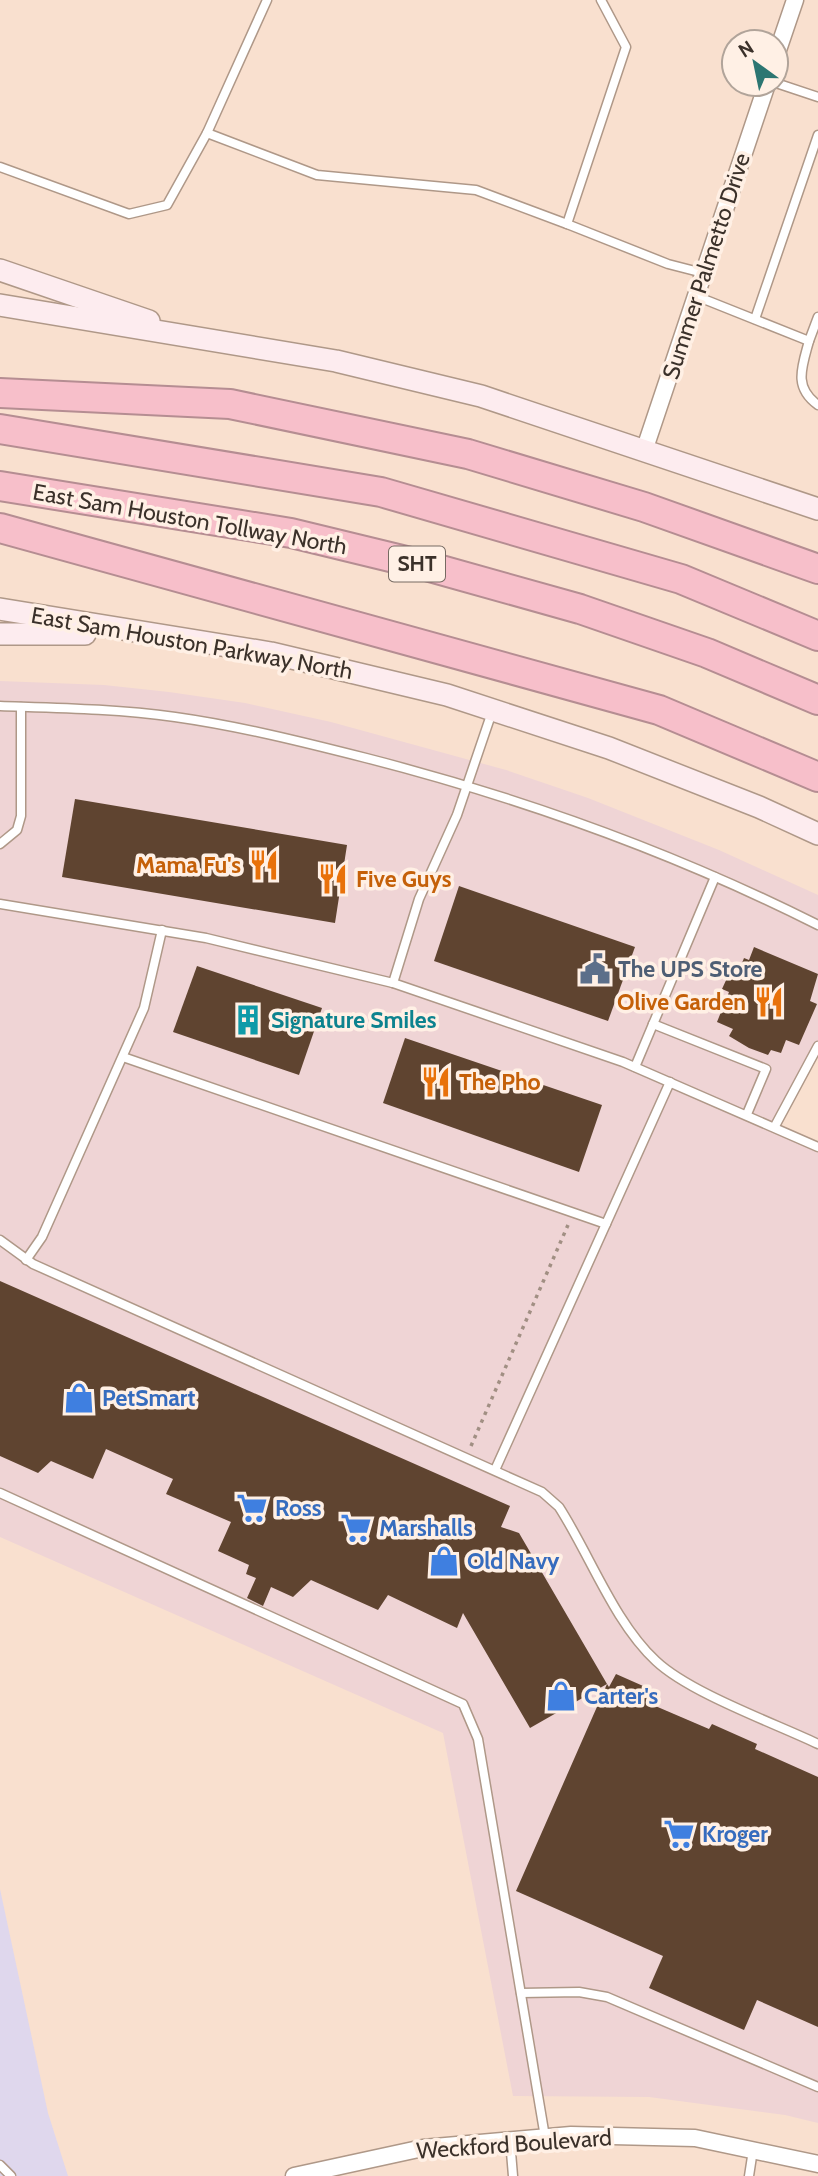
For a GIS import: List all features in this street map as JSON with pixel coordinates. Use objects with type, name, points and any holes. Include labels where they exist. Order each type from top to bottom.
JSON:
[{"type":"highway","points":[[0,393],[230,404],[468,454],[644,507],[818,569]]},
{"type":"highway","points":[[0,429],[381,492],[681,579],[818,636]]},
{"type":"highway","name":"East Sam Houston Tollway North","points":[[0,486],[291,533],[424,565],[580,608],[707,653],[818,700]]},
{"type":"highway","points":[[0,528],[659,710],[818,777]]},
{"type":"main road","points":[[0,270],[211,342]]},
{"type":"main road","points":[[0,305],[336,361],[481,396],[645,448],[818,509]]},
{"type":"main road","name":"East Sam Houston Parkway North","points":[[0,609],[271,653],[421,689],[493,709],[685,777],[818,834]]},
{"type":"main road","points":[[0,634],[148,635]]},
{"type":"street","points":[[786,28],[795,0]]},
{"type":"street","name":"Summer Palmetto Drive","points":[[645,448],[762,98]]},
{"type":"street","name":"Weckford Boulevard","points":[[294,2176],[423,2148],[545,2137],[695,2138],[818,2164]]},
{"type":"lane","points":[[0,167],[129,214],[167,205],[207,133],[267,0]]},
{"type":"lane","points":[[567,224],[626,47],[601,0]]},
{"type":"lane","points":[[790,88],[818,97]]},
{"type":"lane","points":[[207,133],[317,175],[476,190],[668,264],[704,273]]},
{"type":"lane","points":[[755,319],[814,161],[818,135]]},
{"type":"lane","points":[[696,296],[809,341]]},
{"type":"lane","points":[[818,317],[799,380],[805,393],[818,405]]},
{"type":"lane","points":[[0,706],[108,710],[206,722],[307,743],[467,785],[592,828],[715,877],[818,925]]},
{"type":"lane","points":[[0,844],[17,830],[21,816],[21,707]]},
{"type":"lane","points":[[393,983],[419,899],[449,836],[493,709]]},
{"type":"lane","points":[[635,1067],[715,877]]},
{"type":"lane","points":[[0,904],[162,930],[393,983],[635,1067],[818,1147]]},
{"type":"lane","points":[[26,1260],[42,1237],[123,1057],[151,986],[162,930]]},
{"type":"lane","points":[[653,1024],[765,1069],[747,1114]]},
{"type":"lane","points":[[775,1126],[818,1046]]},
{"type":"lane","points":[[123,1057],[606,1224]]},
{"type":"lane","points":[[495,1470],[670,1082]]},
{"type":"lane","points":[[0,1240],[26,1260],[542,1492],[559,1507],[633,1633],[664,1668],[818,1744]]},
{"type":"lane","points":[[0,1493],[463,1704],[478,1739],[545,2137]]},
{"type":"lane","points":[[521,1993],[579,1992],[607,1997],[818,2087]]},
{"type":"lane","points":[[510,2140],[513,2176]]},
{"type":"lane","points":[[749,2176],[754,2150]]},
{"type":"lane","points":[[0,2165],[10,2176]]},
{"type":"path","points":[[466,1457],[573,1212]]},
{"type":"shaded area","points":[[0,681],[104,685],[169,692],[245,703],[331,722],[506,770],[588,798],[719,850],[818,895],[818,1046],[775,1126],[818,1147],[818,2123],[785,2115],[649,2097],[513,2096],[443,1733],[0,1537]]},
{"type":"shaded area","points":[[0,1889],[48,2113],[68,2176],[0,2176]]},
{"type":"building","points":[[75,799],[347,845],[335,923],[62,877]]},
{"type":"building","points":[[459,886],[635,947],[608,1021],[434,961]]},
{"type":"building","name":"Olive Garden","points":[[754,947],[818,974],[810,1001],[817,1004],[799,1045],[786,1040],[781,1053],[771,1050],[768,1055],[749,1048],[729,1036],[733,1029],[717,1022],[729,992],[722,989],[733,965],[740,968],[744,958],[749,960]]},
{"type":"building","name":"Signature Smiles","points":[[197,966],[322,1008],[299,1075],[173,1032]]},
{"type":"building","points":[[405,1038],[602,1105],[579,1172],[383,1103]]},
{"type":"building","points":[[0,1281],[510,1506],[501,1527],[519,1533],[607,1684],[530,1728],[463,1613],[457,1628],[388,1595],[378,1610],[311,1580],[293,1597],[271,1587],[263,1606],[247,1598],[256,1578],[246,1574],[249,1565],[218,1551],[231,1522],[166,1494],[173,1479],[106,1449],[93,1479],[51,1461],[38,1473],[0,1456]]},
{"type":"building","name":"Kroger","points":[[616,1674],[659,1693],[653,1705],[709,1729],[712,1724],[757,1744],[755,1749],[818,1777],[818,2027],[757,2000],[744,2030],[649,1988],[663,1956],[516,1891],[607,1684],[609,1687]]},
{"type":"place","name":"Mama Fu's","points":[[264,865]]},
{"type":"place","name":"Five Guys","points":[[333,879]]},
{"type":"place","name":"The UPS Store","points":[[595,969]]},
{"type":"place","name":"Olive Garden","points":[[769,1002]]},
{"type":"place","name":"Signature Smiles","points":[[248,1020]]},
{"type":"place","name":"The Pho","points":[[436,1082]]},
{"type":"place","name":"PetSmart","points":[[79,1398]]},
{"type":"place","name":"Ross","points":[[252,1508]]},
{"type":"place","name":"Marshalls","points":[[356,1528]]},
{"type":"place","name":"Old Navy","points":[[444,1561]]},
{"type":"place","name":"Carter's","points":[[561,1696]]},
{"type":"place","name":"Kroger","points":[[679,1834]]}]
